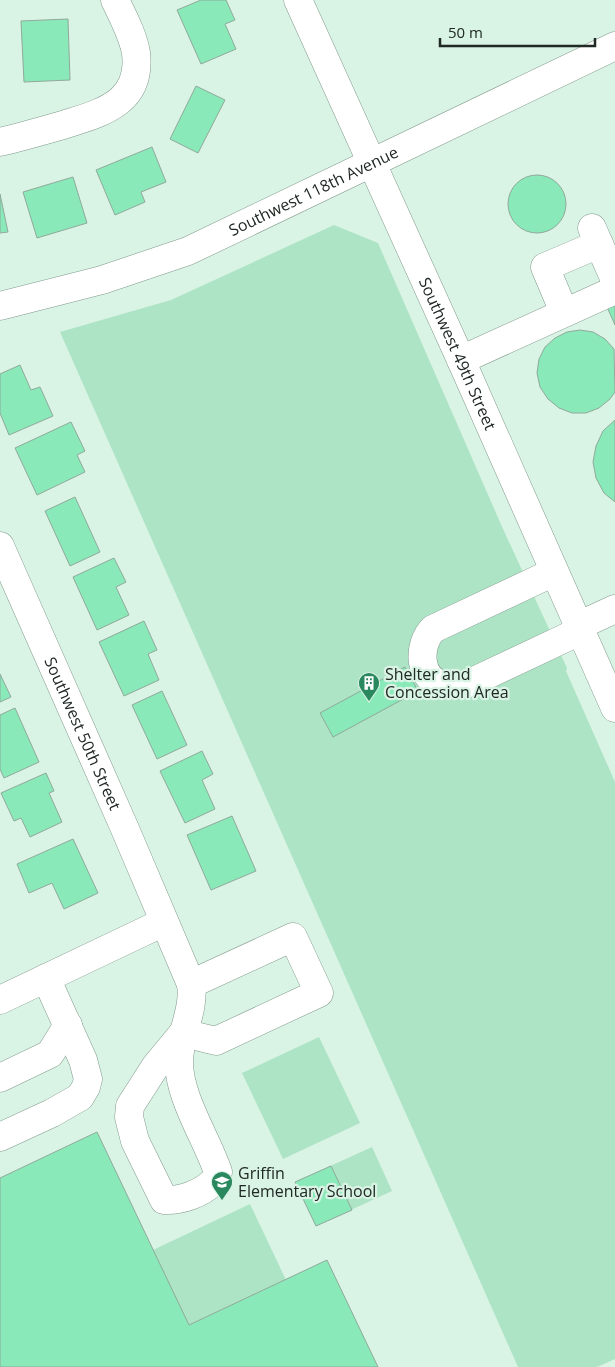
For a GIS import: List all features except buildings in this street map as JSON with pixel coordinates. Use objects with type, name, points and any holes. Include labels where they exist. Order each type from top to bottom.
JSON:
[{"type":"street","points":[[0,142],[95,115],[112,108],[129,90],[136,67],[134,45],[115,0]]},
{"type":"street","name":"Southwest 49th Street","points":[[298,0],[461,360],[615,708]]},
{"type":"street","name":"Southwest 118th Avenue","points":[[0,306],[102,280],[188,251],[615,46]]},
{"type":"street","points":[[564,312],[545,267],[596,236],[615,280]]},
{"type":"street","points":[[461,360],[615,290]]},
{"type":"street","name":"Southwest 50th Street","points":[[0,546],[125,829],[190,984]]},
{"type":"street","points":[[554,572],[433,629],[428,635],[422,651],[422,658],[424,666],[435,682],[444,685],[463,685],[472,682],[615,609]]},
{"type":"street","points":[[0,1000],[164,922]]},
{"type":"street","points":[[183,1033],[155,1067],[130,1106],[128,1117],[135,1141],[164,1200],[175,1201],[215,1182],[218,1172],[182,1088],[179,1060],[183,1033],[192,998],[190,984],[293,937],[319,992],[216,1041],[183,1033]]},
{"type":"street","points":[[0,1137],[80,1097],[86,1087],[88,1079],[83,1060],[46,978]]},
{"type":"street","points":[[0,1078],[50,1054],[68,1025]]},
{"type":"green space","points":[[334,225],[378,243],[503,529],[567,668],[566,671],[615,782],[615,1359],[597,1367],[518,1367],[60,332],[171,300]]},
{"type":"green space","points":[[319,1037],[360,1123],[283,1159],[242,1073]]},
{"type":"green space","points":[[372,1147],[392,1191],[316,1226],[295,1182]]},
{"type":"green space","points":[[250,1204],[286,1280],[189,1325],[153,1250]]},
{"type":"place","name":"Shelter and Concession Area","points":[[369,702]]},
{"type":"place","name":"Griffin Elementary School","points":[[222,1201]]}]
